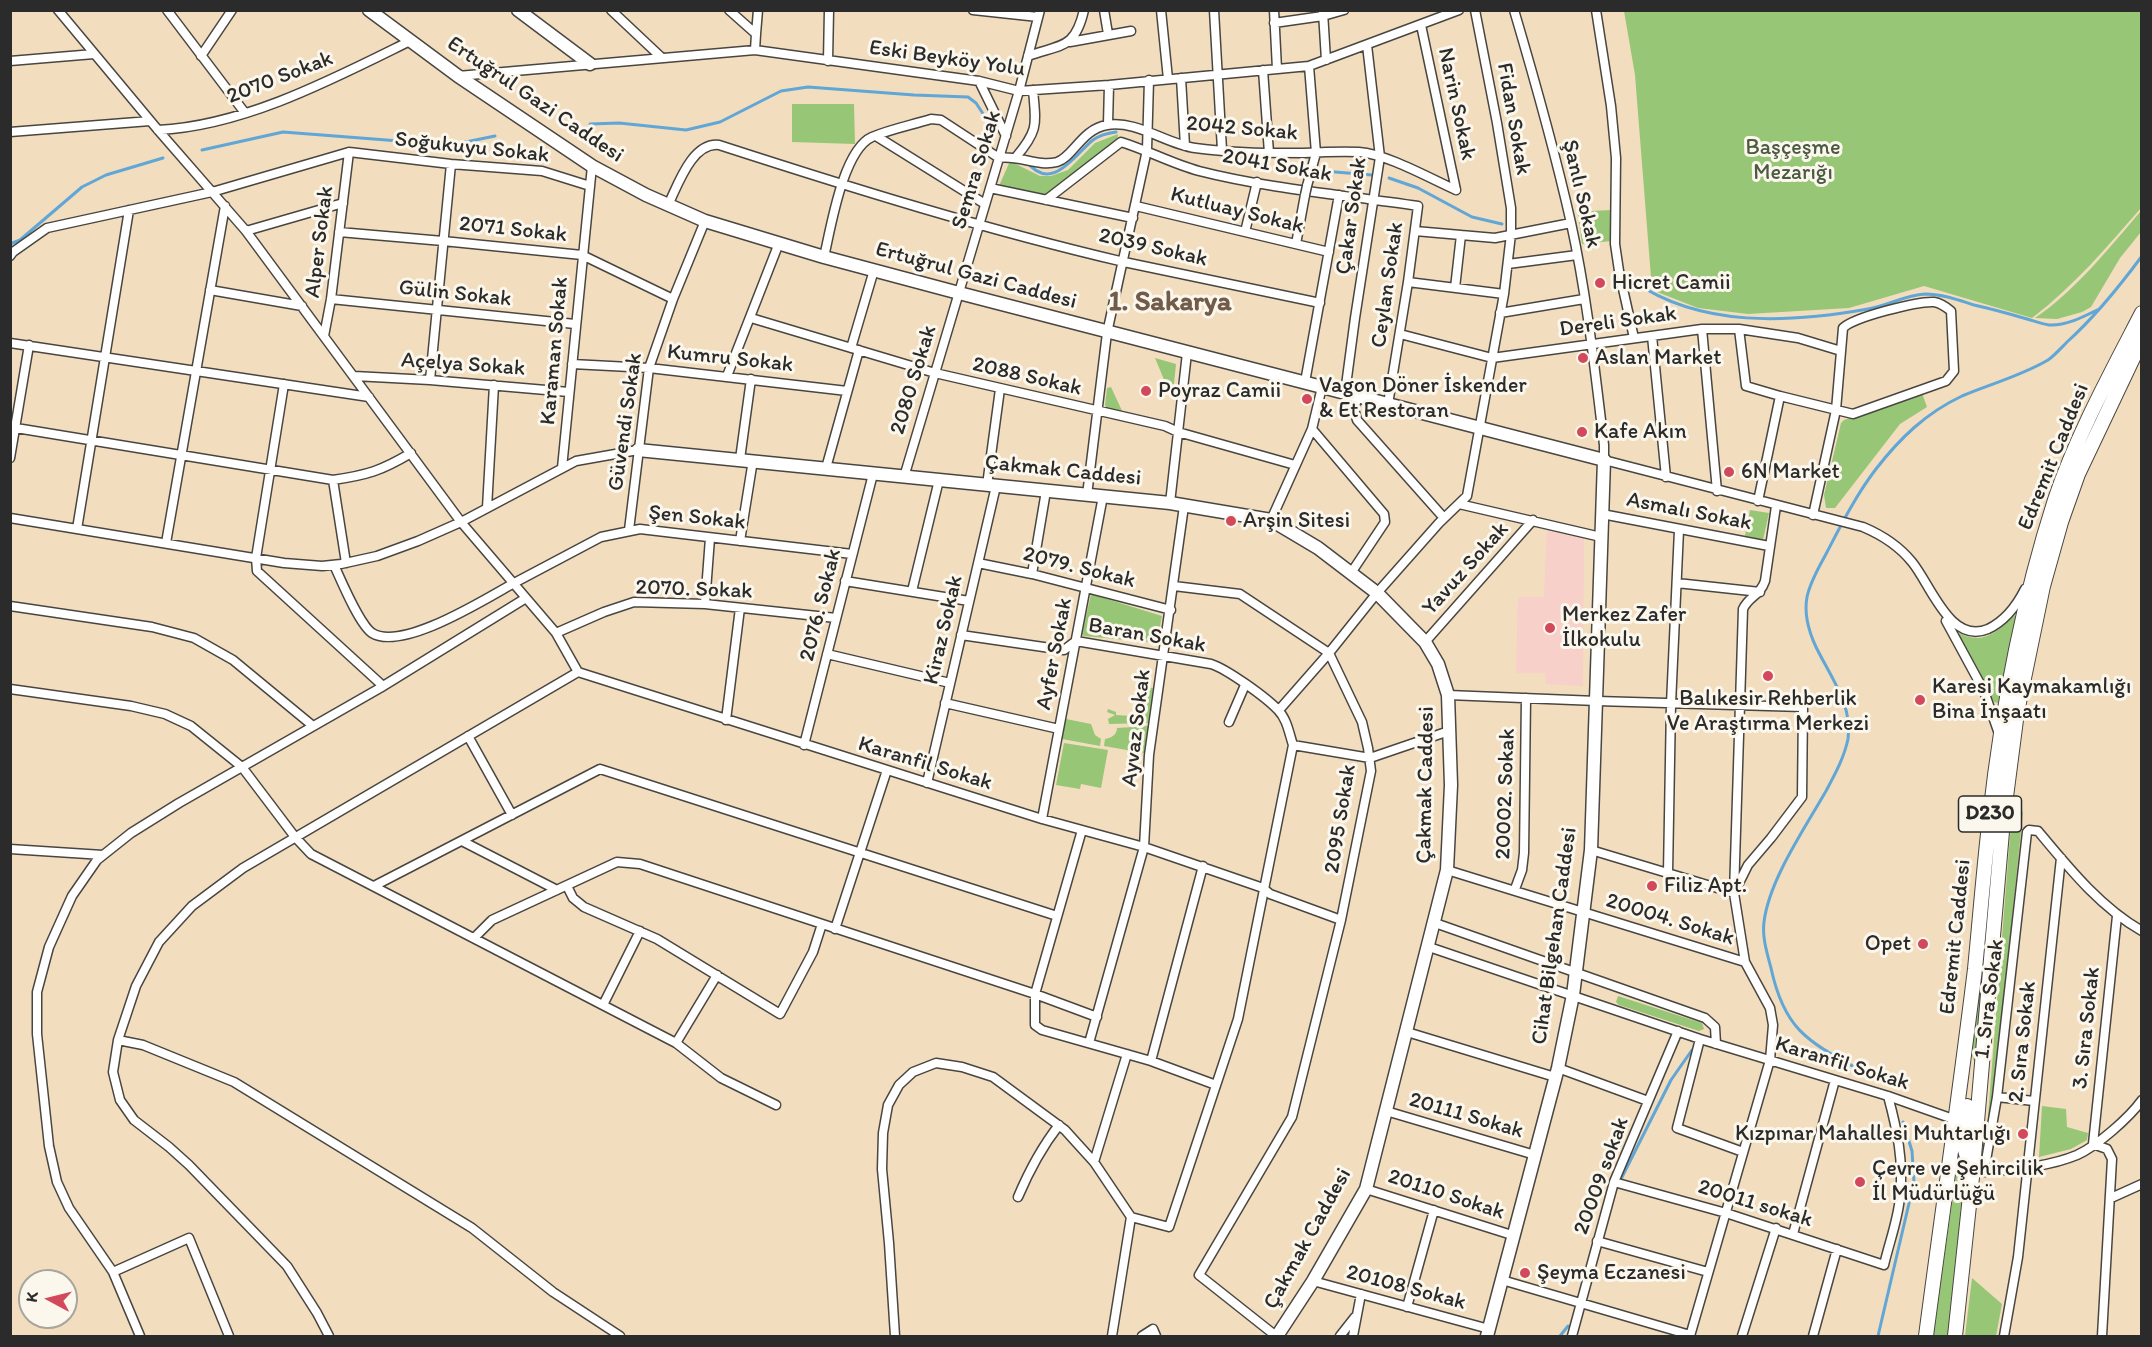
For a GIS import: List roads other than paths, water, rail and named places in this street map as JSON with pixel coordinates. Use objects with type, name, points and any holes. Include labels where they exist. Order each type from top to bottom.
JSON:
[{"type":"highway","name":"Edremit Caddesi","points":[[1926,1336],[1967,1035],[2000,739],[2016,646],[2034,573],[2060,488],[2094,406],[2142,313]]},
{"type":"highway","name":"Edremit Caddesi","points":[[1955,1336],[1979,1170],[2003,820],[2017,712],[2043,586],[2061,522],[2078,474],[2142,339]]},
{"type":"highway","points":[[1967,1035],[1968,1095],[1963,1148],[1966,1159],[1979,1170]]},
{"type":"main road","points":[[518,10],[590,64]]},
{"type":"main road","name":"Ertuğrul Gazi Caddesi","points":[[374,12],[458,76],[592,166],[646,195],[705,221],[824,257],[1107,333],[1604,460]]},
{"type":"main road","name":"Çakmak Caddesi","points":[[638,450],[1170,503],[1271,520],[1318,548],[1377,593],[1425,642],[1438,664],[1448,695],[1451,785],[1447,870],[1366,1189],[1313,1281],[1276,1336]]},
{"type":"main road","name":"Cihat Bilgehan Caddesi","points":[[1488,1333],[1515,1236],[1573,996],[1591,850],[1604,460]]},
{"type":"street","points":[[167,10],[245,113]]},
{"type":"street","points":[[201,56],[232,10]]},
{"type":"street","points":[[611,10],[662,58]]},
{"type":"street","points":[[729,10],[756,34]]},
{"type":"street","points":[[755,50],[758,10]]},
{"type":"street","points":[[828,61],[829,10]]},
{"type":"street","points":[[973,10],[1039,14]]},
{"type":"street","points":[[1070,42],[1076,35],[1084,10]]},
{"type":"street","points":[[1104,10],[1108,34]]},
{"type":"street","points":[[1161,10],[1168,79]]},
{"type":"street","points":[[1214,10],[1222,150]]},
{"type":"street","points":[[1274,10],[1277,69]]},
{"type":"street","points":[[1274,23],[1344,10]]},
{"type":"street","name":"Eski Beyköy Yolu","points":[[458,76],[755,50],[979,81],[1019,91],[1309,66],[1459,10]]},
{"type":"street","name":"Fidan Sokak","points":[[1459,504],[1467,496],[1504,294],[1511,234],[1511,208],[1475,10]]},
{"type":"street","name":"Şanlı Sokak","points":[[1514,10],[1571,223],[1591,344],[1604,460]]},
{"type":"street","points":[[1596,10],[1611,106],[1616,158],[1615,244],[1634,338]]},
{"type":"street","points":[[63,13],[150,121],[246,231],[461,522],[556,633],[578,672],[243,868],[192,906],[159,942],[136,986],[118,1040],[113,1072],[120,1100],[134,1120],[189,1165],[287,1266],[329,1336]]},
{"type":"street","points":[[1323,13],[1326,60]]},
{"type":"street","name":"Semra Sokak","points":[[959,293],[1019,91],[1039,14]]},
{"type":"street","name":"Narin Sokak","points":[[1421,25],[1456,190]]},
{"type":"street","points":[[1028,56],[1070,42],[1131,31]]},
{"type":"street","name":"2070 Sokak","points":[[158,130],[183,129],[245,113],[341,75],[410,41]]},
{"type":"street","name":"Çakar Sokak","points":[[1346,393],[1380,157],[1367,45]]},
{"type":"street","points":[[10,61],[94,54]]},
{"type":"street","points":[[1296,244],[1316,153],[1309,66]]},
{"type":"street","points":[[1263,70],[1269,153]]},
{"type":"street","points":[[1181,78],[1185,146]]},
{"type":"street","points":[[1088,495],[1107,333],[1147,150],[1149,80]]},
{"type":"street","points":[[979,81],[1006,136]]},
{"type":"street","points":[[824,257],[841,184],[855,154],[870,138],[931,119],[940,120],[999,158],[1016,157],[1043,163],[1060,161],[1092,129],[1108,124],[1109,85]]},
{"type":"street","points":[[1016,157],[1028,143],[1035,127],[1033,90]]},
{"type":"street","points":[[10,132],[150,121]]},
{"type":"street","name":"2042 Sokak","points":[[1108,124],[1134,128],[1185,146],[1269,153],[1360,152],[1380,157],[1456,190]]},
{"type":"street","points":[[876,136],[985,204]]},
{"type":"street","name":"2041 Sokak","points":[[1046,200],[1121,142],[1197,171],[1418,206]]},
{"type":"street","name":"2039 Sokak","points":[[668,205],[689,162],[711,144],[979,224],[1123,261],[1320,303]]},
{"type":"street","points":[[10,256],[46,228],[212,192],[349,152]]},
{"type":"street","name":"Soğukuyu Sokak","points":[[349,152],[451,164],[542,171],[590,186]]},
{"type":"street","name":"Alper Sokak","points":[[324,336],[331,299],[349,152]]},
{"type":"street","points":[[430,380],[451,164]]},
{"type":"street","name":"Karaman Sokak","points":[[562,468],[592,166]]},
{"type":"street","points":[[1245,232],[1257,182]]},
{"type":"street","points":[[990,188],[1133,218]]},
{"type":"street","points":[[1305,382],[1339,195]]},
{"type":"street","points":[[246,231],[343,203]]},
{"type":"street","points":[[166,543],[225,206]]},
{"type":"street","name":"Kutluay Sokak","points":[[1136,206],[1329,252]]},
{"type":"street","name":"Ceylan Sokak","points":[[1388,404],[1418,206]]},
{"type":"street","points":[[77,529],[129,210]]},
{"type":"street","name":"Güvendi Sokak","points":[[629,530],[649,368],[673,299],[705,221]]},
{"type":"street","points":[[1414,231],[1495,238],[1571,223]]},
{"type":"street","name":"2071 Sokak","points":[[339,232],[582,255],[673,299]]},
{"type":"street","points":[[1455,288],[1461,235]]},
{"type":"street","points":[[727,376],[780,243]]},
{"type":"street","points":[[1508,264],[1577,255]]},
{"type":"street","points":[[826,468],[848,391],[855,349],[874,270]]},
{"type":"street","points":[[1408,282],[1504,294]]},
{"type":"street","points":[[210,290],[302,306]]},
{"type":"street","name":"2080 Sokak","points":[[904,477],[959,293]]},
{"type":"street","name":"Gülin Sokak","points":[[331,299],[575,324]]},
{"type":"street","points":[[1500,313],[1584,299]]},
{"type":"street","points":[[1739,329],[1746,386],[1780,396],[1836,410],[1853,414],[1946,381],[1954,371],[1951,311],[1936,302],[1916,303],[1853,320],[1843,328],[1836,410],[1812,515]]},
{"type":"street","name":"2088 Sokak","points":[[751,318],[935,373],[1165,426],[1178,432],[1295,465]]},
{"type":"street","points":[[1702,329],[1717,491]]},
{"type":"street","name":"Dereli Sokak","points":[[1400,334],[1492,358],[1702,329],[1739,329],[1798,338],[1841,351]]},
{"type":"street","points":[[1652,336],[1666,477]]},
{"type":"street","points":[[10,343],[369,397]]},
{"type":"street","points":[[10,458],[13,428],[29,345]]},
{"type":"street","points":[[1170,503],[1187,353]]},
{"type":"street","name":"Kumru Sokak","points":[[572,364],[649,368],[848,391]]},
{"type":"street","name":"Açelya Sokak","points":[[354,376],[569,392]]},
{"type":"street","points":[[740,541],[751,379]]},
{"type":"street","points":[[284,384],[256,558],[257,571],[383,686]]},
{"type":"street","points":[[487,508],[494,385]]},
{"type":"street","points":[[1271,520],[1311,429],[1322,387]]},
{"type":"street","name":"Kiraz Sokak","points":[[927,783],[978,563],[992,485],[1000,389]]},
{"type":"street","points":[[1358,396],[1354,409],[1357,420],[1444,518]]},
{"type":"street","points":[[1758,501],[1780,396]]},
{"type":"street","points":[[13,428],[333,480],[361,476],[383,469],[411,453]]},
{"type":"street","points":[[1311,429],[1384,514],[1385,522],[1351,573]]},
{"type":"street","points":[[10,518],[284,563],[334,565],[377,556],[418,541],[461,522],[576,461],[638,450]]},
{"type":"street","name":"Ertuğrul Gazi Caddesi","points":[[1604,460],[1863,527],[1879,534],[1903,552],[1928,586]]},
{"type":"street","name":"2076. Sokak","points":[[804,745],[873,474]]},
{"type":"street","points":[[333,480],[346,563]]},
{"type":"street","points":[[912,591],[939,480]]},
{"type":"street","points":[[1032,574],[1046,491]]},
{"type":"street","name":"Ayfer Sokak","points":[[1042,819],[1103,496]]},
{"type":"street","points":[[1279,710],[1377,593],[1459,504],[1601,537]]},
{"type":"street","name":"Ayvaz Sokak","points":[[1089,1043],[1144,847],[1149,755],[1184,506]]},
{"type":"street","points":[[1502,1280],[1690,1336],[1770,1060],[1773,1017],[1745,962],[1734,892],[1743,609],[1748,601],[1760,592],[1765,581],[1776,506]]},
{"type":"street","name":"Asmalı Sokak","points":[[1602,514],[1769,546]]},
{"type":"street","name":"Yavuz Sokak","points":[[1425,642],[1533,520]]},
{"type":"street","name":"Şen Sokak","points":[[334,565],[366,627],[372,633],[381,636],[400,635],[441,623],[602,537],[629,530],[640,529],[852,554]]},
{"type":"street","points":[[1668,873],[1679,530]]},
{"type":"street","points":[[705,604],[710,538]]},
{"type":"street","name":"2079. Sokak","points":[[978,563],[1032,574],[1171,610]]},
{"type":"street","points":[[1928,586],[1955,625],[1969,631],[1982,631],[1994,626],[2007,616],[2020,600],[2034,573]]},
{"type":"street","points":[[845,581],[969,600]]},
{"type":"street","points":[[1677,583],[1760,592]]},
{"type":"street","points":[[1174,586],[1240,594],[1329,653]]},
{"type":"street","points":[[1928,586],[1984,691],[2000,739]]},
{"type":"street","points":[[140,1336],[113,1272],[69,1208],[57,1182],[49,1146],[37,1034],[37,992],[49,947],[72,896],[96,860],[141,827],[383,686],[526,597]]},
{"type":"street","name":"2070. Sokak","points":[[556,633],[634,602],[705,604],[836,618]]},
{"type":"street","points":[[10,606],[152,627],[194,638],[233,660],[313,726]]},
{"type":"street","points":[[726,720],[740,608]]},
{"type":"street","name":"Baran Sokak","points":[[961,635],[1064,650],[1076,641],[1164,655],[1223,668],[1279,710],[1287,723],[1293,745]]},
{"type":"street","name":"2095 Sokak","points":[[1276,1336],[1198,1275],[1292,1117],[1341,920],[1371,771],[1362,723],[1329,653]]},
{"type":"street","points":[[827,654],[950,683]]},
{"type":"street","name":"Karanfil Sokak","points":[[578,672],[1042,819],[1203,866],[1341,920]]},
{"type":"street","points":[[1229,722],[1245,684]]},
{"type":"street","points":[[10,689],[131,706],[165,714],[191,726],[242,767],[295,837],[311,854],[676,1043],[721,1078],[776,1105]]},
{"type":"street","points":[[1448,695],[1803,707],[1802,796],[1772,838],[1748,866],[1734,892]]},
{"type":"street","name":"20002. Sokak","points":[[1515,889],[1522,870],[1524,854],[1526,698]]},
{"type":"street","points":[[945,703],[1059,729]]},
{"type":"street","points":[[895,1336],[890,1243],[882,1169],[883,1132],[888,1105],[899,1085],[913,1072],[936,1062],[993,1077],[1059,1125],[1094,1162],[1131,1217],[1169,1227],[1238,1019],[1293,745],[1370,758],[1449,731]]},
{"type":"street","points":[[468,736],[512,815]]},
{"type":"street","points":[[374,886],[600,769],[1057,915]]},
{"type":"street","points":[[835,929],[886,770]]},
{"type":"street","points":[[1082,830],[1035,994],[1035,1024],[1042,1030],[1151,1061],[1216,1085]]},
{"type":"street","name":"1. Sıra Sokak","points":[[1979,1170],[1997,1097],[2027,832],[2029,830],[2038,831],[2061,858]]},
{"type":"street","points":[[462,841],[556,890]]},
{"type":"street","points":[[10,849],[103,855]]},
{"type":"street","points":[[1591,850],[1734,892]]},
{"type":"street","points":[[2061,858],[2117,916],[2142,931]]},
{"type":"street","name":"2. Sıra Sokak","points":[[2004,1336],[2018,1257],[2061,858]]},
{"type":"street","points":[[474,938],[492,920],[618,862],[640,864],[1035,994],[1096,1017]]},
{"type":"street","points":[[1151,1061],[1203,866]]},
{"type":"street","name":"20004. Sokak","points":[[1447,870],[1515,889],[1584,913],[1745,962]]},
{"type":"street","points":[[567,886],[573,898],[584,907],[640,931],[780,1014],[813,952],[822,924]]},
{"type":"street","name":"3. Sıra Sokak","points":[[2093,1144],[2117,916]]},
{"type":"street","points":[[1435,923],[1705,1018],[1715,1028],[1716,1044]]},
{"type":"street","points":[[603,1005],[640,931]]},
{"type":"street","name":"Karanfil Sokak","points":[[1429,947],[1700,1039],[1888,1096],[1956,1120]]},
{"type":"street","points":[[676,1043],[717,975]]},
{"type":"street","name":"20009 sokak","points":[[1572,1336],[1600,1242],[1614,1182],[1678,1031]]},
{"type":"street","points":[[1407,1032],[1648,1101]]},
{"type":"street","points":[[1700,1039],[1677,1128],[1743,1152]]},
{"type":"street","points":[[118,1040],[143,1045],[234,1082],[472,1228],[553,1292],[620,1336]]},
{"type":"street","points":[[1094,1162],[1127,1054]]},
{"type":"street","points":[[1793,1234],[1835,1080]]},
{"type":"street","name":"20011 sokak","points":[[1614,1182],[1776,1228],[1884,1265],[1900,1198],[1901,1172],[1898,1135],[1888,1096]]},
{"type":"street","points":[[1997,1097],[2034,1101]]},
{"type":"street","points":[[1979,1170],[2028,1168],[2078,1154],[2121,1124],[2142,1100]]},
{"type":"street","name":"20111 Sokak","points":[[1386,1112],[1535,1155]]},
{"type":"street","points":[[1018,1197],[1039,1152],[1059,1125]]},
{"type":"street","points":[[2093,1144],[2103,1146],[2112,1159],[2102,1336]]},
{"type":"street","points":[[2111,1198],[2142,1184]]},
{"type":"street","name":"20110 Sokak","points":[[1366,1189],[1515,1236]]},
{"type":"street","points":[[1407,1307],[1434,1210]]},
{"type":"street","points":[[1112,1336],[1131,1217]]},
{"type":"street","points":[[1742,1336],[1776,1228]]},
{"type":"street","points":[[113,1272],[189,1238],[229,1336]]},
{"type":"street","points":[[1600,1242],[1708,1272]]},
{"type":"street","points":[[1814,1336],[1837,1249]]},
{"type":"street","name":"20108 Sokak","points":[[1313,1281],[1407,1307],[1488,1333]]},
{"type":"street","points":[[1353,1336],[1361,1294]]},
{"type":"street","points":[[1340,1336],[1357,1315]]},
{"type":"street","points":[[1142,1336],[1153,1329],[1156,1336]]},
{"type":"waterway","points":[[590,124],[619,123],[686,130],[720,122],[781,91],[808,87],[968,97],[976,103],[995,132]]},
{"type":"waterway","points":[[202,150],[283,132],[451,145],[495,136]]},
{"type":"waterway","points":[[1027,162],[1036,171],[1045,174],[1054,173],[1063,168],[1093,140],[1104,134],[1116,132]]},
{"type":"waterway","points":[[10,244],[20,240],[82,187],[106,175],[163,158]]},
{"type":"waterway","points":[[1323,171],[1372,175]]},
{"type":"waterway","points":[[1389,178],[1418,188],[1472,217],[1502,224]]},
{"type":"waterway","points":[[1858,1069],[1811,1041],[1791,1019],[1776,989],[1766,951],[1764,933],[1767,906],[1780,872],[1833,778],[1848,739],[1849,726],[1844,703],[1809,629],[1806,603],[1810,586],[1862,489],[1904,437],[1925,418],[1949,403],[2027,371],[2056,354],[2097,312],[2142,256]]},
{"type":"waterway","points":[[1633,281],[1659,296],[1687,307],[1746,318],[1777,319],[1838,314],[1875,308],[1910,296],[1925,294],[1938,295],[2049,325],[2068,323],[2097,310]]},
{"type":"waterway","points":[[1620,1181],[1671,1080],[1692,1050]]},
{"type":"waterway","points":[[1878,1336],[1914,1182],[1912,1151],[1903,1122]]},
{"type":"waterway","points":[[1560,1336],[1568,1326]]},
{"type":"place","name":"Hicret Camii","points":[[1600,283]]},
{"type":"place","name":"Aslan Market","points":[[1583,358]]},
{"type":"place","name":"Poyraz Camii","points":[[1146,391]]},
{"type":"place","name":"Vagon Döner İskender & Et Restoran","points":[[1307,399]]},
{"type":"place","name":"Kafe Akın","points":[[1582,432]]},
{"type":"place","name":"6N Market","points":[[1729,472]]},
{"type":"place","name":"Arşin Sitesi","points":[[1231,521]]},
{"type":"place","name":"Merkez Zafer İlkokulu","points":[[1550,628]]},
{"type":"place","name":"Balıkesir Rehberlik Ve Araştırma Merkezi","points":[[1768,676]]},
{"type":"place","name":"Karesi Kaymakamlığı Bina İnşaatı","points":[[1920,700]]},
{"type":"place","name":"Filiz Apt.","points":[[1652,886]]},
{"type":"place","name":"Opet","points":[[1923,944]]},
{"type":"place","name":"Kızpınar Mahallesi Muhtarlığı","points":[[2023,1134]]},
{"type":"place","name":"Çevre ve Şehircilik İl Müdürlüğü","points":[[1860,1182]]},
{"type":"place","name":"Şeyma Eczanesi","points":[[1525,1273]]},
{"type":"district","name":"1. Sakarya","points":[[1170,303]]},
{"type":"park label","name":"Başçeşme Mezarığı","points":[[1793,160]]}]
